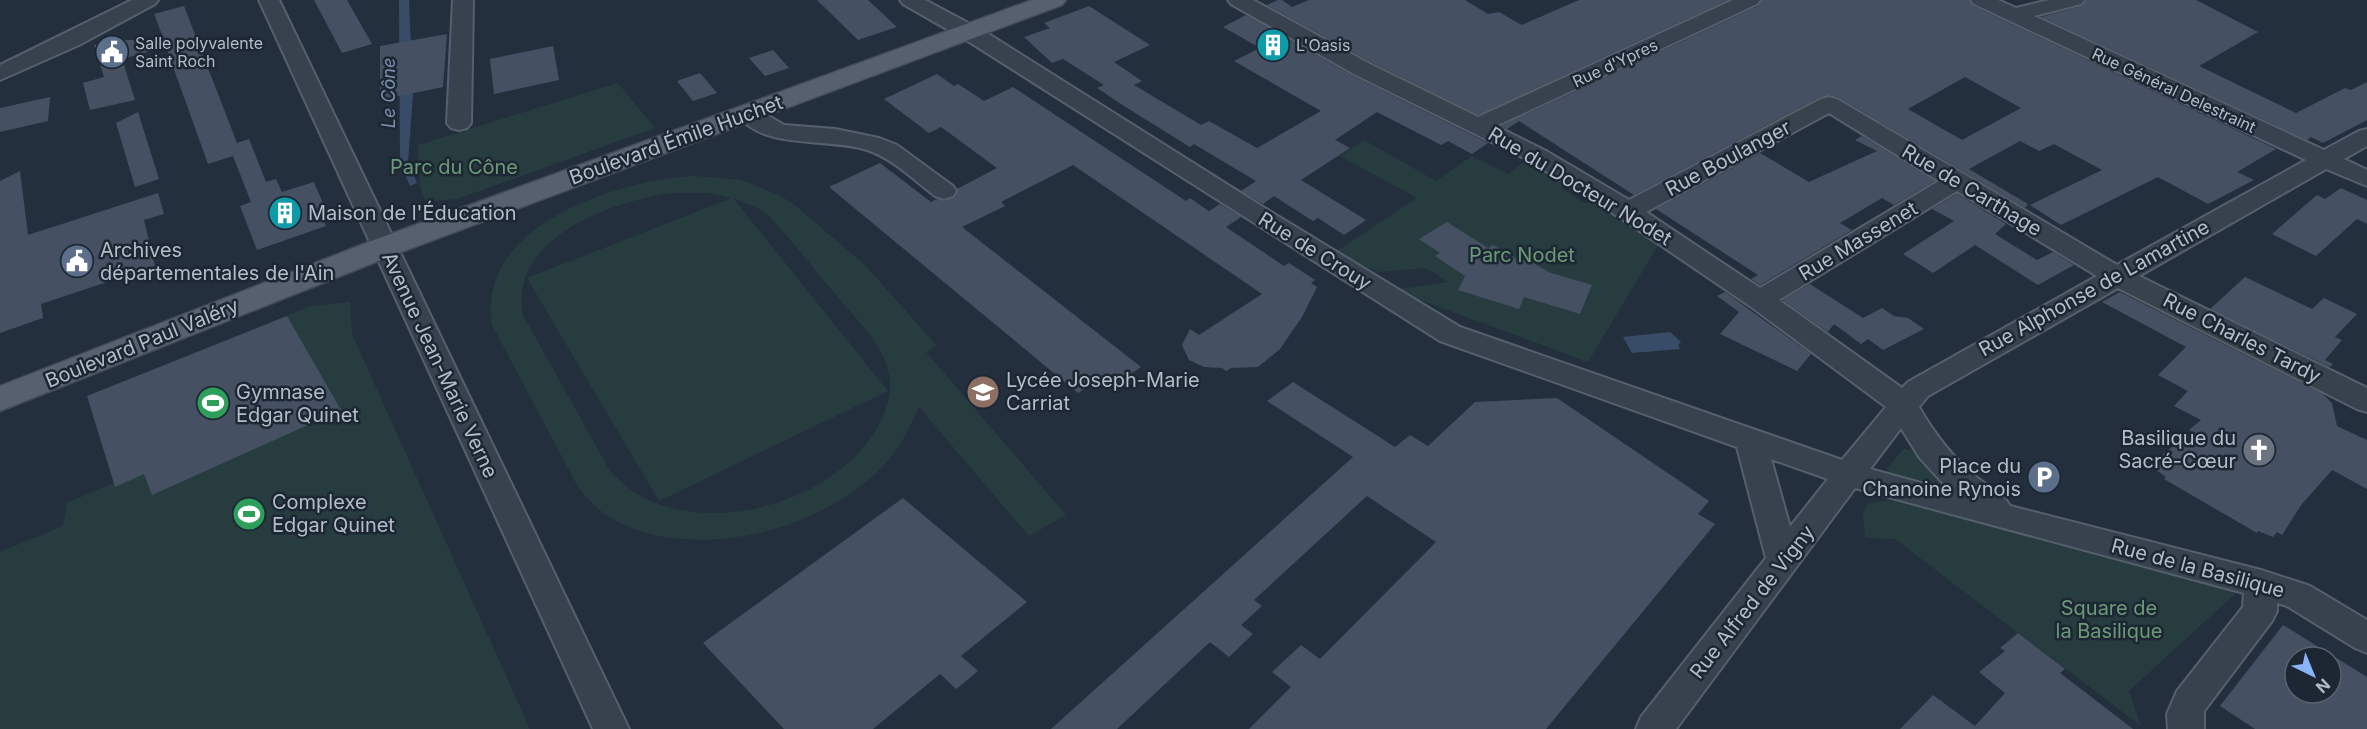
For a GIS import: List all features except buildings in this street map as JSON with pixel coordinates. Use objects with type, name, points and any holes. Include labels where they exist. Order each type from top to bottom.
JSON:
[{"type":"main road","name":"Boulevard Émile Huchet","points":[[385,247],[1054,0]]},
{"type":"main road","name":"Boulevard Paul Valéry","points":[[0,399],[385,247]]},
{"type":"street","points":[[0,73],[72,40],[148,0]]},
{"type":"street","name":"Avenue Jean-Marie Verne","points":[[269,0],[611,729]]},
{"type":"street","points":[[459,123],[463,0]]},
{"type":"street","name":"Rue de Crouy","points":[[910,0],[967,32],[1450,334],[1850,475]]},
{"type":"street","name":"Rue du Docteur Nodet","points":[[1238,0],[1362,69],[1539,156],[1628,211],[1760,300],[1904,404]]},
{"type":"street","name":"Rue d'Ypres","points":[[1480,125],[1750,0]]},
{"type":"street","name":"Rue Général Delestraint","points":[[1981,0],[2367,179]]},
{"type":"street","points":[[2014,15],[2074,0]]},
{"type":"street","name":"Rue de Carthage","points":[[1829,104],[2116,276]]},
{"type":"street","name":"Rue Boulanger","points":[[1628,211],[1829,104]]},
{"type":"street","points":[[749,114],[777,131],[800,135],[835,136],[889,150],[944,191]]},
{"type":"street","name":"Rue Alphonse de Lamartine","points":[[1850,475],[1918,389],[2367,136]]},
{"type":"street","name":"Rue Massenet","points":[[1760,300],[1956,181]]},
{"type":"street","name":"Rue Charles Tardy","points":[[2116,276],[2367,401]]},
{"type":"street","name":"Rue de la Basilique","points":[[1904,404],[1915,428],[1951,476],[1979,498],[2020,520]]},
{"type":"street","points":[[1750,441],[1783,561]]},
{"type":"street","name":"Rue de la Basilique","points":[[1850,475],[2261,584],[2298,596],[2367,638]]},
{"type":"street","name":"Rue Alfred de Vigny","points":[[1654,729],[1850,475]]},
{"type":"street","points":[[2186,728],[2185,714],[2190,702],[2260,611],[2261,584]]},
{"type":"green space","name":"Parc du Cône","points":[[618,83],[655,128],[457,199],[426,202],[420,187],[418,145]]},
{"type":"green space","name":"Parc Nodet","points":[[1364,140],[1436,181],[1472,156],[1508,174],[1526,160],[1569,182],[1561,188],[1585,203],[1594,199],[1661,240],[1588,362],[1393,290],[1448,282],[1426,268],[1378,272],[1334,253],[1417,198],[1340,156]]},
{"type":"green space","points":[[696,176],[741,180],[777,194],[792,203],[864,264],[937,346],[926,352],[1066,515],[1029,536],[919,407],[900,444],[884,465],[858,488],[827,508],[792,523],[755,534],[717,539],[679,539],[643,532],[611,518],[602,511],[578,487],[492,325],[493,290],[506,260],[529,235],[559,214],[593,198],[664,179]],"holes":[[[670,193],[709,193],[732,198],[527,278],[659,501],[888,391],[733,198],[756,207],[768,215],[792,242],[873,339],[886,362],[889,374],[888,403],[876,430],[859,452],[838,472],[813,488],[786,500],[757,508],[728,512],[699,512],[671,508],[637,494],[616,478],[523,315],[523,288],[531,265],[547,245],[569,228],[594,215],[646,198]]]},
{"type":"green space","name":"Complexe Edgar Quinet","points":[[350,302],[352,334],[530,729],[0,729],[0,552],[63,526],[67,503],[116,482],[87,396],[311,306]]},
{"type":"green space","points":[[1904,449],[1916,452],[1931,465],[1942,481],[1936,489],[1896,478],[1886,469]]},
{"type":"green space","name":"Square de la Basilique","points":[[1888,500],[1913,503],[2234,589],[2235,594],[2129,691],[2141,726],[1895,539],[1865,538],[1863,515],[1867,504]]},
{"type":"water","name":"Le Cône","points":[[399,0],[409,0],[413,93],[408,163],[417,183],[410,186],[400,164]]},
{"type":"water","points":[[1670,332],[1681,342],[1678,345],[1680,349],[1632,353],[1623,337]]},
{"type":"place","name":"L'Oasis","points":[[1273,45]]},
{"type":"place","name":"Salle polyvalente Saint Roch","points":[[112,52]]},
{"type":"place","name":"Maison de l'Éducation","points":[[285,213]]},
{"type":"place","name":"Archives départementales de l'Ain","points":[[77,261]]},
{"type":"place","name":"Lycée Joseph-Marie Carriat","points":[[983,392]]},
{"type":"place","name":"Gymnase Edgar Quinet","points":[[213,403]]},
{"type":"place","name":"Basilique du Sacré-Cœur","points":[[2259,450]]},
{"type":"place","name":"Place du Chanoine Rynois","points":[[2044,477]]},
{"type":"place","name":"Complexe Edgar Quinet","points":[[249,514]]}]
